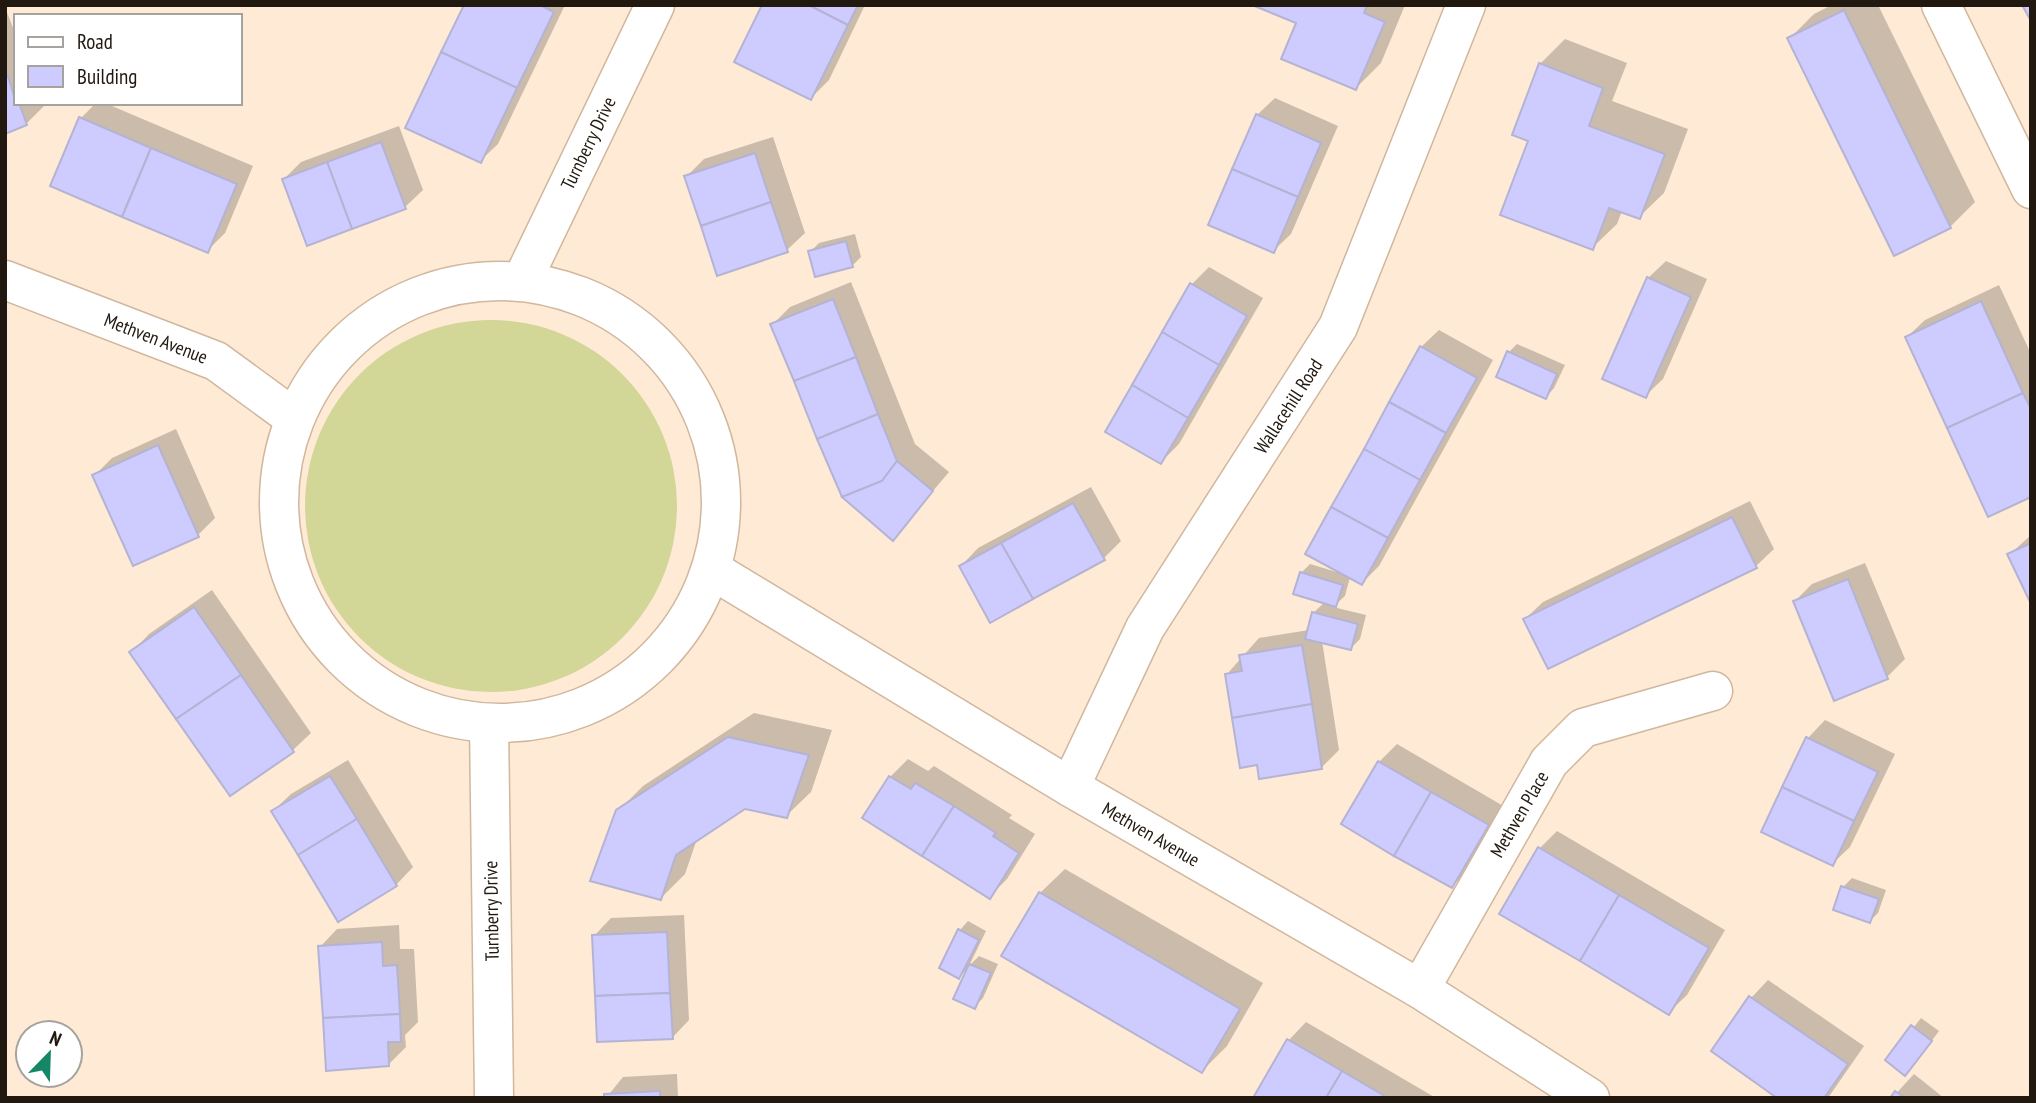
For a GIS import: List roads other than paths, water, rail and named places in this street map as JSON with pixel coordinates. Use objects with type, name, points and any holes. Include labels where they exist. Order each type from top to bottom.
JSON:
[{"type":"street","name":"Turnberry Drive","points":[[522,281],[655,5]]},
{"type":"street","name":"Wallacehill Road","points":[[1070,787],[1145,628],[1338,327],[1466,5]]},
{"type":"street","points":[[1941,5],[2031,189]]},
{"type":"street","name":"Methven Avenue","points":[[5,280],[216,361],[294,418]]},
{"type":"street","points":[[522,281],[586,297],[642,332],[686,381],[713,440],[723,506],[712,570],[678,635],[626,685],[561,716],[489,724],[430,713],[375,686],[330,646],[298,595],[281,536],[279,476],[294,418],[331,358],[385,312],[451,285],[522,281]]},
{"type":"street","name":"Methven Avenue","points":[[712,570],[1070,787],[1420,989],[1590,1098]]},
{"type":"street","name":"Methven Place","points":[[1420,989],[1549,762],[1583,729],[1713,691]]},
{"type":"street","name":"Turnberry Drive","points":[[489,724],[494,1098]]}]
